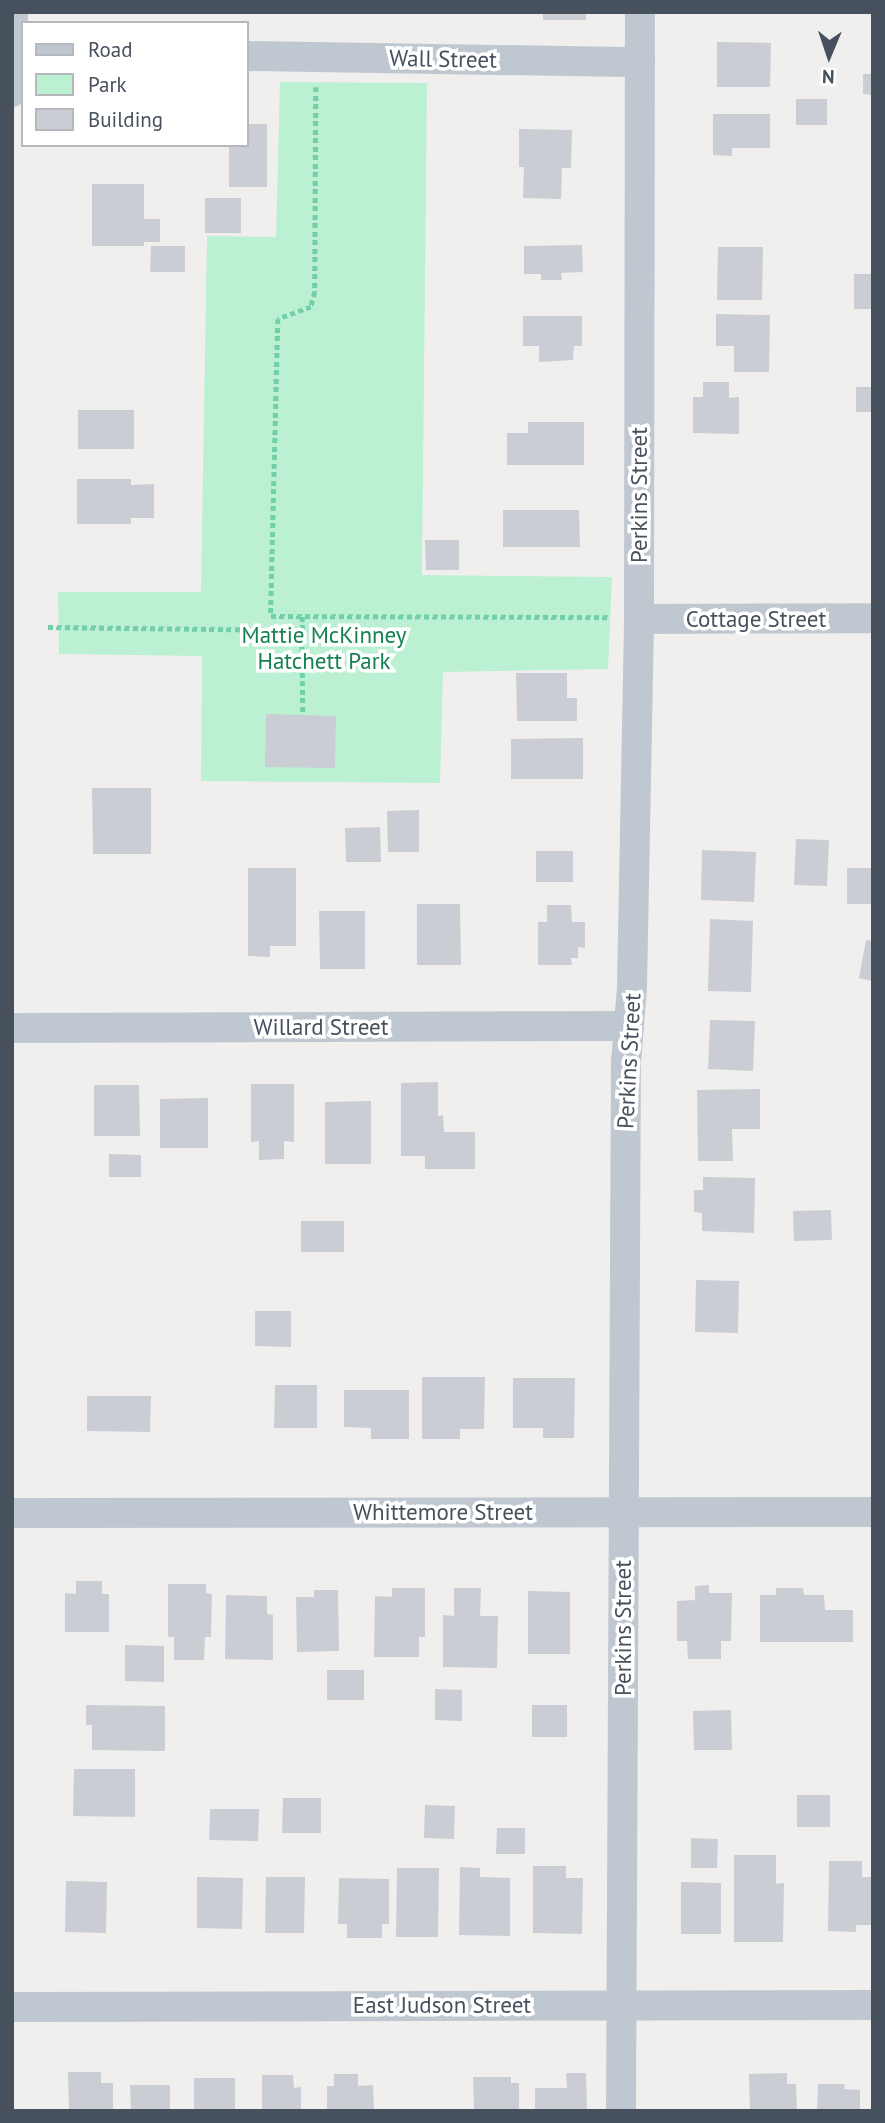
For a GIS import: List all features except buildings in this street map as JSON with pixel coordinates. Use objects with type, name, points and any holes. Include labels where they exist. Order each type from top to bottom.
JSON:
[{"type":"street","points":[[12,92],[13,12]]},
{"type":"street","name":"Perkins Street","points":[[621,2111],[626,1062],[629,1027],[625,618],[640,12]]},
{"type":"street","name":"Wall Street","points":[[248,56],[640,62]]},
{"type":"street","name":"Cottage Street","points":[[625,618],[873,618]]},
{"type":"street","name":"Willard Street","points":[[12,1028],[629,1027]]},
{"type":"street","name":"Whittemore Street","points":[[12,1513],[873,1512]]},
{"type":"street","name":"East Judson Street","points":[[12,2007],[873,2005]]},
{"type":"path","points":[[316,86],[315,292],[311,307],[278,319],[271,616],[625,618]]},
{"type":"path","points":[[302,616],[303,715]]},
{"type":"path","points":[[48,627],[302,630]]},
{"type":"green space","name":"Mattie McKinney Hatchett Park","points":[[280,82],[427,83],[422,575],[612,577],[608,669],[443,672],[440,783],[201,781],[202,656],[59,654],[58,592],[201,592],[207,236],[276,237]]}]
